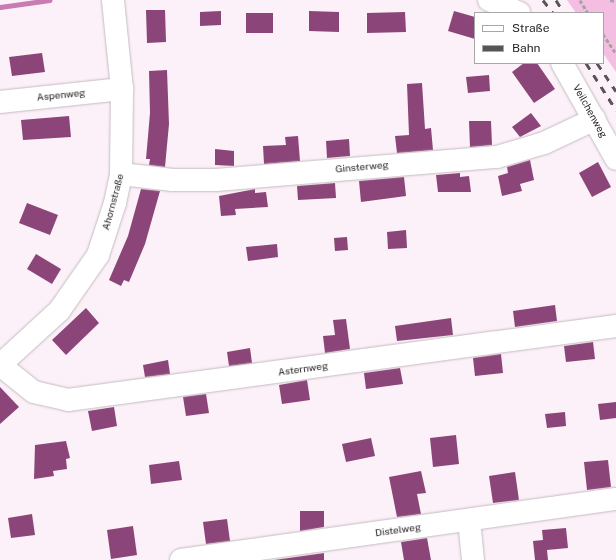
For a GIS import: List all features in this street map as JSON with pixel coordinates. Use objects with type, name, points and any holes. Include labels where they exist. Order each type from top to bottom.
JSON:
[{"type":"street","name":"Ahornstraße","points":[[0,365],[59,311],[98,255],[121,174],[122,88],[113,0]]},
{"type":"street","points":[[489,0],[517,12]]},
{"type":"street","name":"Veilchenweg","points":[[563,64],[595,118],[616,159]]},
{"type":"street","name":"Aspenweg","points":[[0,102],[122,88]]},
{"type":"street","name":"Ginsterweg","points":[[121,174],[173,180],[216,180],[497,156],[544,143],[595,118]]},
{"type":"street","name":"Asternweg","points":[[0,365],[34,392],[68,400],[616,326]]},
{"type":"street","name":"Distelweg","points":[[181,560],[616,499]]},
{"type":"street","points":[[469,520],[473,560]]},
{"type":"path","points":[[580,0],[587,12]]},
{"type":"path","points":[[610,0],[616,1]]},
{"type":"path","points":[[604,35],[616,53]]},
{"type":"shaded area","points":[[567,0],[616,0],[616,72],[604,54],[604,12],[575,12]]},
{"type":"building","points":[[146,10],[165,10],[166,42],[147,43]]},
{"type":"building","points":[[221,11],[221,25],[200,26],[200,12]]},
{"type":"building","points":[[309,11],[339,12],[339,32],[309,31]]},
{"type":"building","points":[[454,11],[474,17],[474,39],[448,31]]},
{"type":"building","points":[[405,12],[406,32],[367,33],[367,13]]},
{"type":"building","points":[[246,13],[273,13],[273,33],[246,33]]},
{"type":"building","points":[[42,53],[45,72],[12,76],[9,57]]},
{"type":"building","points":[[523,64],[538,64],[555,89],[534,103],[512,72]]},
{"type":"building","points":[[167,70],[169,124],[165,167],[149,165],[150,159],[146,159],[150,113],[149,71]]},
{"type":"building","points":[[489,75],[490,91],[468,93],[466,77]]},
{"type":"building","points":[[422,83],[425,129],[431,128],[433,150],[397,153],[395,136],[409,135],[407,84]]},
{"type":"building","points":[[531,113],[541,126],[520,137],[512,127]]},
{"type":"building","points":[[69,116],[71,137],[23,140],[21,120]]},
{"type":"building","points":[[469,121],[491,121],[492,145],[470,147]]},
{"type":"building","points":[[298,136],[300,161],[264,164],[263,146],[286,145],[285,137]]},
{"type":"building","points":[[349,139],[350,156],[327,158],[326,141]]},
{"type":"building","points":[[215,149],[234,151],[234,166],[215,165]]},
{"type":"building","points":[[530,160],[534,180],[520,184],[522,191],[502,196],[498,176],[508,173],[507,167]]},
{"type":"building","points":[[598,162],[611,187],[592,197],[579,173]]},
{"type":"building","points":[[460,173],[460,177],[469,176],[471,192],[438,192],[436,175]]},
{"type":"building","points":[[404,177],[406,196],[361,202],[359,181]]},
{"type":"building","points":[[335,183],[336,198],[298,200],[297,186]]},
{"type":"building","points":[[141,189],[160,191],[145,244],[129,282],[124,280],[121,286],[109,280],[128,236]]},
{"type":"building","points":[[255,189],[255,193],[266,192],[268,207],[235,209],[236,215],[221,216],[219,196]]},
{"type":"building","points":[[27,203],[58,215],[50,235],[19,223]]},
{"type":"building","points":[[406,230],[407,248],[388,249],[387,232]]},
{"type":"building","points":[[347,237],[348,250],[335,251],[334,238]]},
{"type":"building","points":[[277,244],[278,257],[248,261],[246,247]]},
{"type":"building","points":[[36,254],[61,269],[52,284],[27,269]]},
{"type":"building","points":[[555,305],[557,321],[515,327],[513,311]]},
{"type":"building","points":[[86,308],[99,323],[66,355],[52,340]]},
{"type":"building","points":[[451,318],[453,335],[397,341],[395,326]]},
{"type":"building","points":[[346,319],[350,349],[325,353],[323,336],[335,335],[333,320]]},
{"type":"building","points":[[593,342],[595,359],[566,362],[564,346]]},
{"type":"building","points":[[250,348],[252,363],[229,366],[227,352]]},
{"type":"building","points":[[501,354],[503,373],[475,376],[473,358]]},
{"type":"building","points":[[168,360],[170,374],[145,377],[143,365]]},
{"type":"building","points":[[400,368],[403,384],[366,389],[364,373]]},
{"type":"building","points":[[307,380],[310,400],[282,404],[279,385]]},
{"type":"building","points":[[0,387],[19,407],[0,424]]},
{"type":"building","points":[[206,394],[209,413],[186,416],[183,397]]},
{"type":"building","points":[[616,402],[616,418],[600,420],[598,404]]},
{"type":"building","points":[[114,407],[117,426],[92,431],[88,411]]},
{"type":"building","points":[[565,412],[566,426],[547,428],[545,414]]},
{"type":"building","points":[[456,435],[459,464],[433,467],[430,438]]},
{"type":"building","points":[[371,438],[375,456],[346,462],[342,444]]},
{"type":"building","points":[[66,441],[70,458],[66,459],[67,469],[53,471],[54,476],[34,479],[35,445]]},
{"type":"building","points":[[608,460],[611,487],[587,490],[584,462]]},
{"type":"building","points":[[179,461],[182,480],[151,484],[149,465]]},
{"type":"building","points":[[421,471],[426,493],[417,494],[421,514],[397,517],[389,477]]},
{"type":"building","points":[[515,472],[519,500],[493,503],[489,476]]},
{"type":"building","points":[[300,511],[324,511],[324,527],[300,531]]},
{"type":"building","points":[[32,514],[35,535],[11,538],[8,518]]},
{"type":"building","points":[[227,519],[230,541],[206,544],[203,522]]},
{"type":"building","points":[[133,526],[137,555],[111,559],[107,530]]},
{"type":"building","points":[[566,528],[568,548],[547,550],[548,560],[535,560],[533,541],[543,540],[542,530]]},
{"type":"building","points":[[427,538],[431,560],[404,560],[401,542]]},
{"type":"building","points":[[324,553],[324,560],[274,560]]},
{"type":"waterway","points":[[0,7],[50,0]]},
{"type":"railway","points":[[543,0],[552,12]]},
{"type":"railway","points":[[556,0],[563,12]]},
{"type":"railway","points":[[587,64],[616,110]]},
{"type":"railway","points":[[598,64],[616,91]]}]
